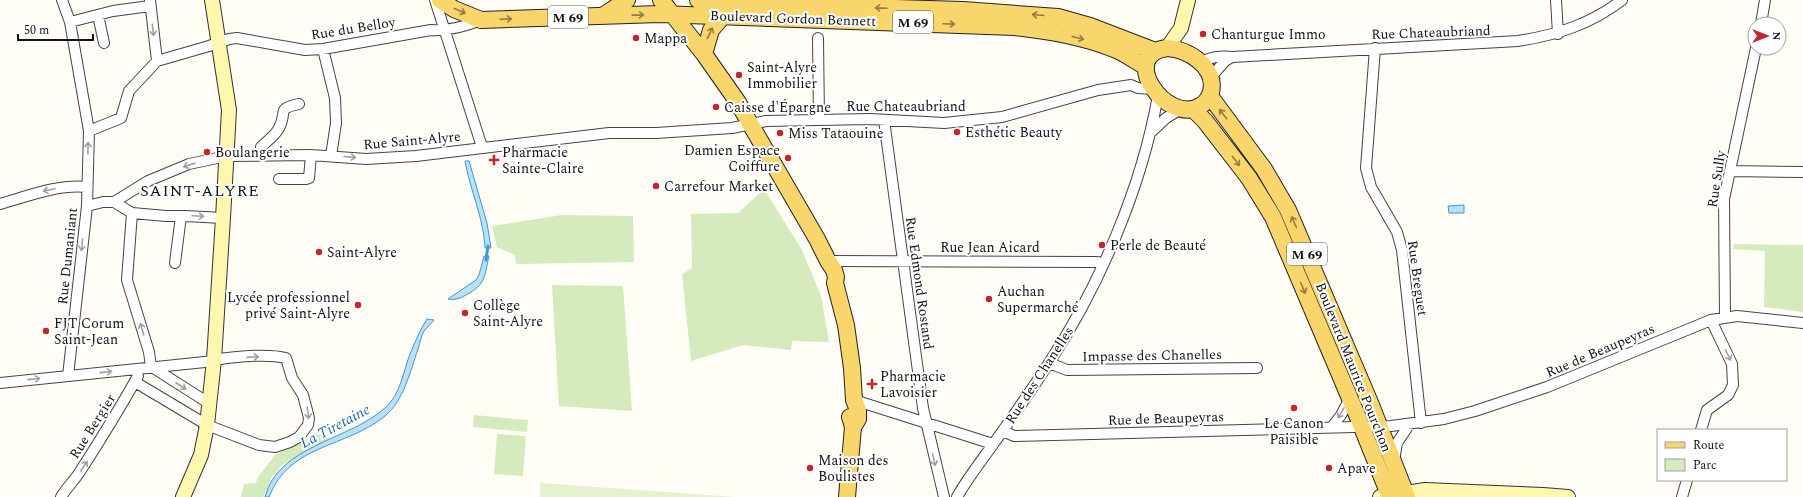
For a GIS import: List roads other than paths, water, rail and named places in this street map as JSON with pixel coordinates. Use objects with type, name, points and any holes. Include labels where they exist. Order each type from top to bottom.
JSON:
[{"type":"main road","name":"M 69","points":[[440,0],[454,9],[481,20],[604,15],[673,15]]},
{"type":"main road","points":[[604,15],[627,0]]},
{"type":"main road","points":[[661,0],[704,54],[727,86],[811,228],[834,270],[836,277],[835,283],[848,341],[854,400],[849,408],[853,427],[847,497]]},
{"type":"main road","name":"Boulevard Gordon Bennett","points":[[701,0],[963,10],[1058,17],[1161,50]]},
{"type":"main road","name":"Boulevard Gordon Bennett","points":[[673,15],[1022,28],[1052,31],[1114,49],[1151,82]]},
{"type":"main road","points":[[704,54],[711,30],[723,16]]},
{"type":"main road","points":[[1161,50],[1180,50],[1194,58],[1211,77],[1212,88],[1210,96],[1202,105],[1187,109],[1151,82],[1150,58],[1161,50]]},
{"type":"main road","name":"Boulevard Maurice Pourchon","points":[[1210,96],[1264,169],[1288,210],[1394,465],[1394,496]]},
{"type":"main road","name":"Boulevard Maurice Pourchon","points":[[1187,109],[1205,121],[1249,178],[1272,217],[1362,427],[1394,496]]},
{"type":"street","name":"Rue Dumaniant","points":[[62,0],[70,22],[89,131],[87,206],[68,376]]},
{"type":"street","points":[[183,497],[201,455],[210,404],[227,156],[229,110],[212,0]]},
{"type":"street","points":[[435,0],[482,147]]},
{"type":"street","points":[[1161,50],[1181,28],[1188,0]]},
{"type":"street","points":[[1556,0],[1558,34]]},
{"type":"street","name":"Rue Chateaubriand","points":[[1194,58],[1518,42],[1558,34],[1595,19],[1622,0]]},
{"type":"street","points":[[1763,16],[1766,0]]},
{"type":"street","points":[[70,22],[98,14],[150,3],[156,61],[129,91],[121,118],[89,131]]},
{"type":"street","points":[[98,14],[104,43]]},
{"type":"street","name":"Rue du Belloy","points":[[156,61],[218,42],[237,38],[305,50],[323,49],[431,30],[444,31],[459,28],[481,20]]},
{"type":"street","points":[[1181,28],[1194,58]]},
{"type":"street","points":[[818,38],[819,120]]},
{"type":"street","name":"Rue Breguet","points":[[1375,48],[1366,168],[1371,187],[1397,232],[1402,250],[1421,423]]},
{"type":"street","points":[[323,49],[335,98],[336,123],[331,156]]},
{"type":"street","name":"Rue Sully","points":[[1725,317],[1724,199],[1754,56]]},
{"type":"street","points":[[1211,77],[1225,61],[1232,57]]},
{"type":"street","name":"Rue Chateaubriand","points":[[750,124],[766,121],[819,120],[884,120],[944,123],[1002,117],[1098,90],[1151,82]]},
{"type":"street","name":"Rue Chateaubriand","points":[[1131,85],[1138,88],[1151,82]]},
{"type":"street","name":"Rue des Chanelles","points":[[957,497],[1049,363],[1074,323],[1103,263],[1131,195],[1150,133],[1151,82]]},
{"type":"street","points":[[260,155],[261,147],[272,138],[280,128],[284,109],[287,106],[299,104]]},
{"type":"street","points":[[1150,133],[1158,125],[1187,109]]},
{"type":"street","name":"Rue Edmond Rostand","points":[[884,120],[926,422],[944,497]]},
{"type":"street","name":"Rue Saint-Alyre","points":[[87,206],[103,202],[114,202],[148,181],[182,167],[227,156],[311,155],[366,159],[416,156],[609,133],[678,132],[732,128],[750,124]]},
{"type":"street","points":[[279,179],[309,178],[311,155]]},
{"type":"street","points":[[1730,171],[1803,172]]},
{"type":"street","points":[[0,204],[48,190],[76,186],[87,187]]},
{"type":"street","points":[[114,202],[132,213],[223,218]]},
{"type":"street","points":[[132,213],[127,280],[149,352],[149,367]]},
{"type":"street","points":[[175,263],[181,216]]},
{"type":"street","name":"Rue Jean Aicard","points":[[828,261],[1103,263]]},
{"type":"street","name":"Rue de Beaupeyras","points":[[1003,431],[1014,436],[1409,425],[1475,411],[1547,387],[1711,320],[1737,316],[1803,323]]},
{"type":"street","points":[[1701,429],[1707,410],[1728,395],[1733,385],[1732,364],[1711,320]]},
{"type":"street","points":[[0,383],[214,360],[276,355],[286,358],[292,378],[303,395],[309,418],[304,432],[290,442],[275,447],[259,445],[207,425],[135,382]]},
{"type":"street","name":"Impasse des Chanelles","points":[[1049,363],[1068,370],[1257,368]]},
{"type":"street","points":[[149,367],[210,404]]},
{"type":"street","name":"Rue Bergier","points":[[61,497],[67,486],[78,474],[105,433],[135,382],[149,367]]},
{"type":"street","points":[[1332,427],[1341,415],[1350,398]]},
{"type":"street","points":[[854,400],[993,444]]},
{"type":"street","points":[[1394,465],[1396,444],[1409,425]]},
{"type":"street","points":[[1682,497],[1687,481]]},
{"type":"street","points":[[1394,496],[1425,490],[1543,494],[1568,497]]},
{"type":"water","points":[[465,161],[469,161],[487,223],[491,248],[485,248],[480,215]]},
{"type":"water","points":[[1464,205],[1464,213],[1449,213],[1448,206]]},
{"type":"water","points":[[484,256],[489,256],[485,275],[481,284],[473,291],[461,297],[448,299],[476,280],[479,275]]},
{"type":"water","points":[[427,319],[434,320],[423,333],[406,385],[392,409],[385,416],[370,426],[304,457],[290,466],[278,480],[269,497],[265,497],[272,480],[284,466],[300,454],[354,428],[386,407],[398,389],[410,354]]},
{"type":"waterway","name":"La Tiretaine","points":[[486,260],[488,246]]},
{"type":"place","name":"Chanturgue Immo","points":[[1203,34]]},
{"type":"place","name":"Mappa","points":[[636,38]]},
{"type":"place","name":"Saint-Alyre Immobilier","points":[[739,75]]},
{"type":"place","name":"Caisse d'Épargne","points":[[716,107]]},
{"type":"place","name":"Esthétic Beauty","points":[[957,132]]},
{"type":"place","name":"Miss Tataouine","points":[[780,133]]},
{"type":"place","name":"Boulangerie","points":[[207,152]]},
{"type":"place","name":"Damien Espace Coiffure","points":[[788,158]]},
{"type":"place","name":"Pharmacie Sainte-Claire","points":[[494,160]]},
{"type":"place","name":"Carrefour Market","points":[[656,186]]},
{"type":"place","name":"Perle de Beauté","points":[[1102,245]]},
{"type":"place","name":"Saint-Alyre","points":[[319,252]]},
{"type":"place","name":"Auchan Supermarché","points":[[989,299]]},
{"type":"place","name":"Lycée professionnel privé Saint-Alyre","points":[[358,305]]},
{"type":"place","name":"Collège Saint-Alyre","points":[[465,313]]},
{"type":"place","name":"FJT Corum Saint-Jean","points":[[46,331]]},
{"type":"place","name":"Pharmacie Lavoisier","points":[[872,384]]},
{"type":"place","name":"Le Canon Paisible","points":[[1294,408]]},
{"type":"place","name":"Maison des Boulistes","points":[[810,468]]},
{"type":"place","name":"Apave","points":[[1329,468]]},
{"type":"district","name":"SAINT-ALYRE","points":[[200,190]]}]
